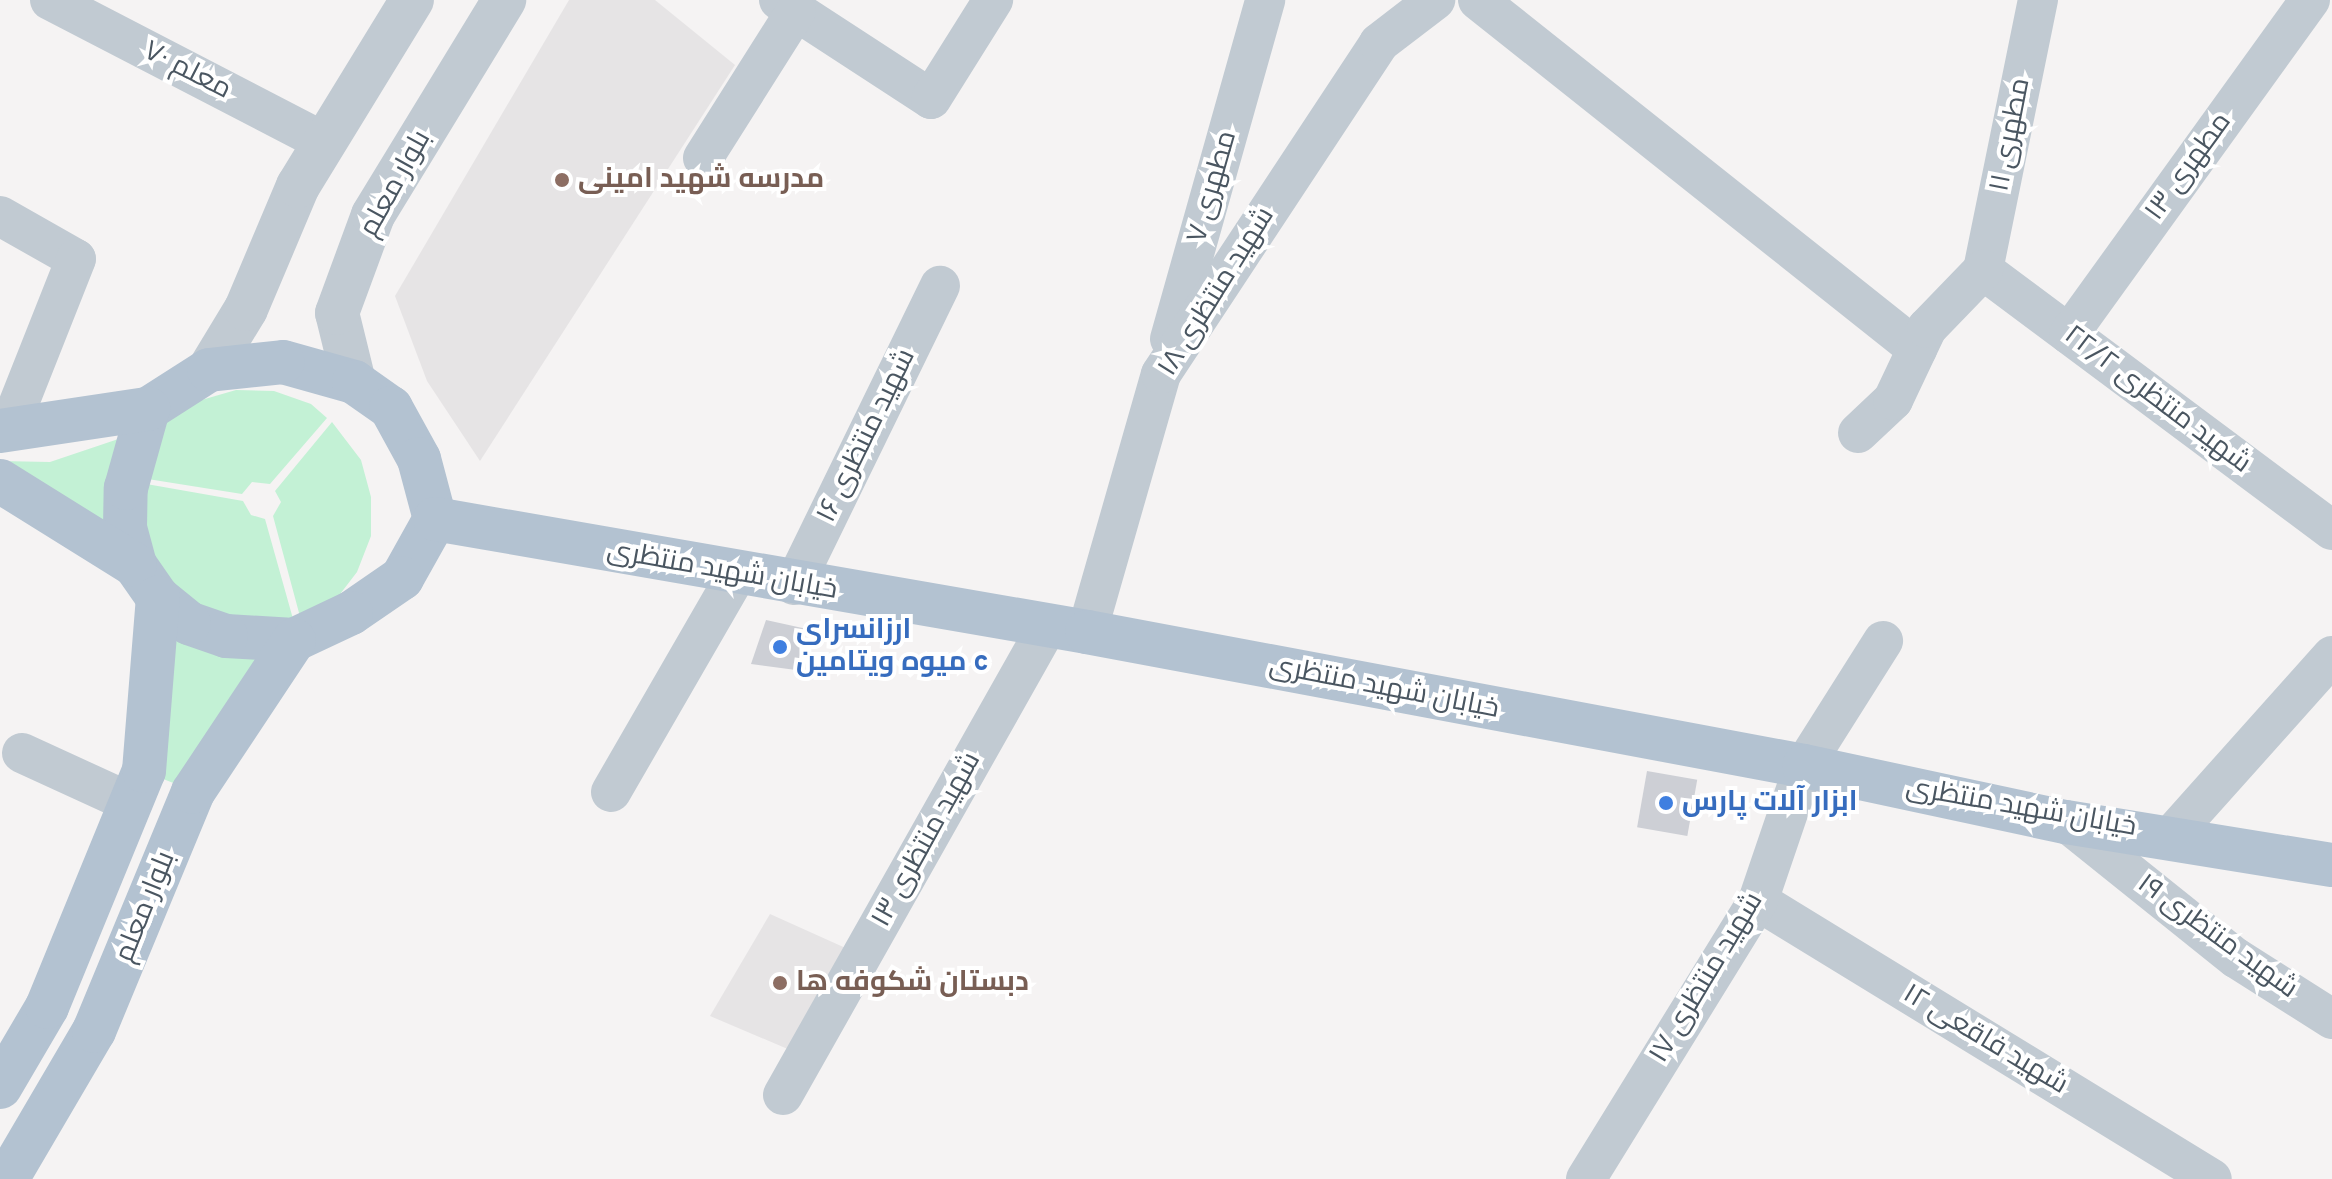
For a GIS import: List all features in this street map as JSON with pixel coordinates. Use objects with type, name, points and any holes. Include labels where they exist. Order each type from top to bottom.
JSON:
[{"type":"main road","points":[[0,481],[146,582],[189,623],[226,636],[294,640],[351,613],[402,578],[435,519],[419,459],[391,408],[354,382],[283,362],[209,370],[148,409],[4,431]]},
{"type":"main road","name":"بلوار معلم","points":[[0,1087],[47,1007],[144,771],[146,582],[125,527],[126,488],[148,409]]},
{"type":"main road","name":"خیابان شهید منتظری","points":[[435,519],[794,585],[1067,630],[1804,766],[2066,822],[2172,835],[2332,865]]},
{"type":"main road","name":"بلوار معلم","points":[[7,1179],[94,1031],[193,792],[294,640]]},
{"type":"street","name":"معلم ۷۰","points":[[50,0],[324,142]]},
{"type":"street","points":[[209,370],[246,309],[298,186],[412,0]]},
{"type":"street","name":"بلوار معلم","points":[[354,382],[337,313],[373,215],[504,0]]},
{"type":"street","points":[[703,158],[787,6],[931,99],[993,0]]},
{"type":"street","name":"مطهری ۷","points":[[1161,374],[1265,0]]},
{"type":"street","name":"شهید منتظری ۱۸","points":[[1067,630],[1161,374],[1379,43],[1435,0]]},
{"type":"street","points":[[1478,0],[1917,349]]},
{"type":"street","name":"مطهری ۱۱","points":[[1983,270],[2038,0]]},
{"type":"street","name":"مطهری ۱۳","points":[[2069,334],[2310,0]]},
{"type":"street","points":[[0,216],[76,259],[4,431]]},
{"type":"street","points":[[1858,433],[1893,400],[1927,328],[1983,270]]},
{"type":"street","name":"شهید منتظری ۲۲/۲","points":[[1983,270],[2332,530]]},
{"type":"street","name":"شهید منتظری ۱۶","points":[[794,585],[940,286]]},
{"type":"street","points":[[611,792],[737,574]]},
{"type":"street","name":"شهید منتظری ۱۳","points":[[783,1095],[1067,630]]},
{"type":"street","name":"شهید منتظری ۱۷","points":[[1593,1176],[1758,901],[1804,766],[1883,641]]},
{"type":"street","points":[[2172,835],[2332,656]]},
{"type":"street","points":[[22,753],[131,803]]},
{"type":"street","name":"شهید منتظری ۱۹","points":[[2066,822],[2236,958],[2332,1019]]},
{"type":"street","name":"شهید فاقعی ۱۲","points":[[1758,901],[2212,1179]]},
{"type":"shaded area","name":"مدرسه شهید امینی","points":[[569,0],[655,0],[735,65],[480,461],[427,381],[395,296]]},
{"type":"shaded area","name":"دبستان شکوفه ها","points":[[770,914],[850,950],[790,1050],[710,1016]]},
{"type":"green space","points":[[236,390],[274,391],[311,404],[327,418],[270,484],[252,482],[242,494],[135,477],[165,422],[198,401]]},
{"type":"green space","points":[[332,422],[361,460],[371,497],[371,536],[357,572],[334,602],[302,624],[273,516],[281,502],[275,491]]},
{"type":"green space","points":[[154,427],[128,556],[0,461],[50,462]]},
{"type":"green space","points":[[135,482],[243,501],[251,515],[265,519],[295,626],[264,635],[158,595]]},
{"type":"green space","points":[[161,605],[265,640],[191,790],[148,773]]},
{"type":"building","name":"ارزانسرای میوه ویتامین c","points":[[766,620],[807,629],[796,670],[751,664]]},
{"type":"building","name":"ابزار آلات پارس","points":[[1647,771],[1697,780],[1687,836],[1637,827]]},
{"type":"place","name":"مدرسه شهید امینی","points":[[562,180]]},
{"type":"place","name":"ارزانسرای میوه ویتامین c","points":[[780,647]]},
{"type":"place","name":"ابزار آلات پارس","points":[[1666,803]]},
{"type":"place","name":"دبستان شکوفه ها","points":[[780,983]]}]
